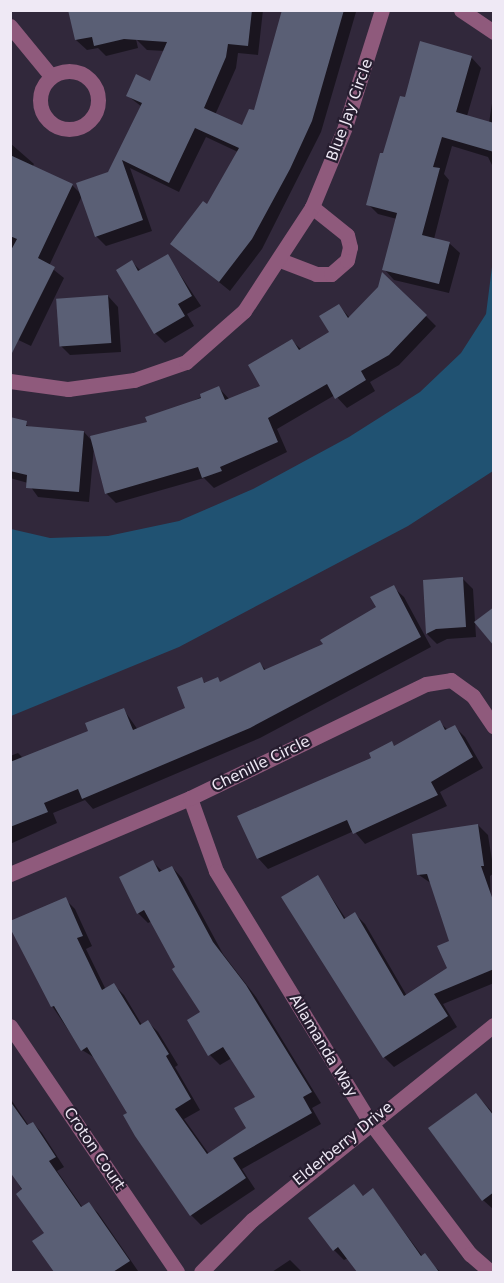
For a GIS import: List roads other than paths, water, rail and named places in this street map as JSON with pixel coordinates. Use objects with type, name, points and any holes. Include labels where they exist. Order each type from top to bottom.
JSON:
[{"type":"street","name":"Blue Jay Circle","points":[[10,381],[68,389],[134,380],[186,362],[244,311],[280,260],[312,207],[345,127],[382,10]]},
{"type":"street","points":[[461,10],[494,32]]},
{"type":"street","points":[[10,26],[51,76]]},
{"type":"street","points":[[280,260],[316,274],[331,274],[347,260],[350,247],[347,235],[312,207]]},
{"type":"street","name":"Chenille Circle","points":[[10,874],[190,798],[426,684],[451,680],[474,696],[494,727]]},
{"type":"street","name":"Allamanda Way","points":[[190,798],[216,871],[370,1122],[470,1254],[491,1272]]},
{"type":"street","name":"Elderberry Drive","points":[[201,1272],[252,1220],[370,1122],[494,1025]]},
{"type":"street","name":"Croton Court","points":[[10,1026],[177,1272]]},
{"type":"water","points":[[493,259],[493,471],[408,526],[179,647],[11,716],[11,529],[50,538],[108,536],[179,521],[253,489],[349,437],[420,392],[461,353],[486,314]]}]
